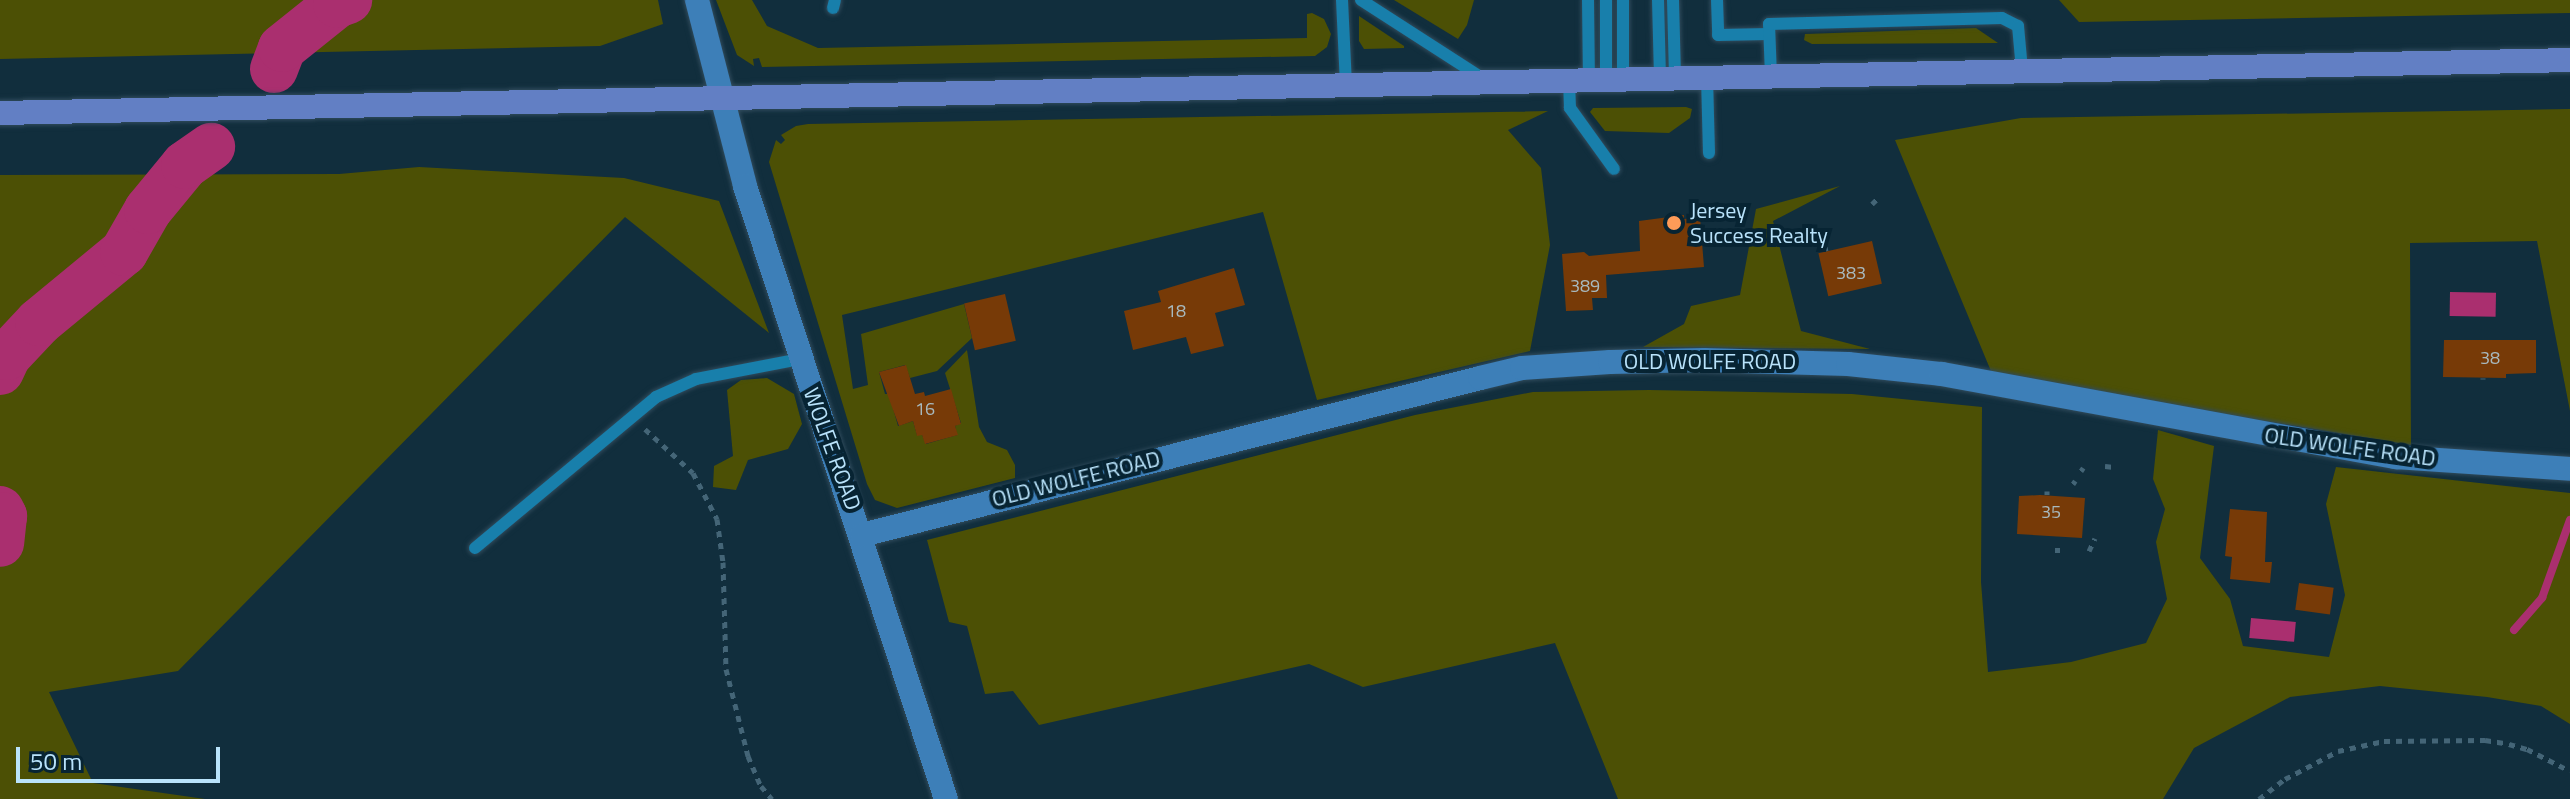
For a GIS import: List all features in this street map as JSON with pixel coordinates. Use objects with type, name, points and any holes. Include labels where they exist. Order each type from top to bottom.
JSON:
[{"type":"main road","points":[[0,113],[2570,60]]},
{"type":"street","name":"WOLFE ROAD","points":[[697,0],[745,186],[800,359],[862,535],[946,799]]},
{"type":"street","name":"OLD WOLFE ROAD","points":[[862,535],[1522,368],[1610,362],[1704,360],[1848,364],[1942,374],[2396,457],[2570,469]]},
{"type":"lane","points":[[1342,0],[1346,85]]},
{"type":"lane","points":[[1361,0],[1488,82]]},
{"type":"lane","points":[[1588,0],[1597,79]]},
{"type":"lane","points":[[1597,79],[1606,0]]},
{"type":"lane","points":[[1614,169],[1570,108],[1597,79],[1623,0]]},
{"type":"lane","points":[[1658,0],[1668,78]]},
{"type":"lane","points":[[1668,78],[1673,0]]},
{"type":"lane","points":[[1717,0],[1718,35],[1769,34]]},
{"type":"lane","points":[[1771,76],[1769,24],[2002,18],[2018,26],[2022,70]]},
{"type":"lane","points":[[1707,77],[1709,153]]},
{"type":"lane","points":[[475,548],[656,397],[685,382],[800,359]]},
{"type":"path","points":[[1872,204],[1879,197]]},
{"type":"path","points":[[632,417],[693,473],[717,519],[723,562],[726,669],[748,756],[761,786],[772,799]]},
{"type":"path","points":[[2105,466],[2114,467]]},
{"type":"path","points":[[2089,551],[2095,538]]},
{"type":"path","points":[[2259,799],[2285,779],[2338,751],[2384,741],[2497,742],[2527,749],[2570,771]]},
{"type":"shaded area","points":[[0,0],[658,0],[663,24],[600,46],[0,59]]},
{"type":"shaded area","points":[[716,0],[752,0],[767,26],[818,48],[1307,38],[1307,14],[1312,13],[1324,19],[1331,34],[1327,47],[1315,56],[762,67],[759,58],[753,59],[754,66],[737,55]]},
{"type":"shaded area","points":[[1394,0],[1474,0],[1467,25],[1458,39]]},
{"type":"shaded area","points":[[2059,0],[2570,0],[2570,13],[2079,22]]},
{"type":"shaded area","points":[[1359,16],[1404,48],[1364,49],[1359,41]]},
{"type":"shaded area","points":[[1976,28],[1998,43],[1812,44],[1804,40],[1805,34]]},
{"type":"shaded area","points":[[1593,108],[1692,109],[1690,118],[1669,133],[1605,131],[1590,112]]},
{"type":"shaded area","points":[[2570,109],[2570,411],[2537,241],[2410,243],[2411,445],[1993,376],[1895,140],[2021,118]]},
{"type":"shaded area","points":[[1548,111],[1508,130],[1541,168],[1550,245],[1530,351],[1317,400],[1263,212],[842,315],[853,389],[868,385],[861,334],[964,304],[972,338],[937,371],[910,378],[905,365],[879,372],[885,394],[889,394],[898,426],[913,421],[917,435],[922,435],[926,444],[957,435],[955,426],[961,423],[945,373],[967,350],[979,427],[987,442],[1007,450],[1015,465],[1015,478],[897,508],[875,500],[867,484],[769,162],[776,140],[781,144],[785,140],[781,135],[796,126],[808,124]]},
{"type":"shaded area","points":[[419,167],[624,178],[719,201],[769,333],[625,217],[178,671],[49,692],[93,783],[205,799],[0,799],[0,175],[339,174]]},
{"type":"shaded area","points":[[1840,186],[1773,221],[1801,331],[1870,349],[1643,347],[1684,324],[1691,306],[1740,295],[1756,209]]},
{"type":"shaded area","points":[[2450,292],[2496,293],[2496,317],[2450,316]]},
{"type":"shaded area","points":[[767,378],[794,394],[802,424],[788,449],[748,460],[736,490],[713,487],[714,466],[733,456],[727,390],[741,380]]},
{"type":"shaded area","points":[[1649,390],[1852,394],[1982,407],[1981,582],[1988,672],[2071,662],[2146,643],[2167,599],[2156,542],[2165,509],[2153,479],[2158,430],[2214,446],[2200,558],[2230,599],[2243,646],[2329,657],[2345,595],[2326,504],[2336,467],[2570,493],[2570,724],[2541,706],[2380,686],[2290,697],[2194,748],[2163,799],[1618,799],[1555,643],[1363,687],[1309,664],[1039,725],[1013,691],[985,694],[967,626],[949,622],[927,540],[1415,415],[1533,392]]},
{"type":"shaded area","points":[[2251,618],[2296,622],[2294,642],[2249,638]]},
{"type":"building","points":[[1684,215],[1684,219],[1700,217],[1704,267],[1606,275],[1607,298],[1592,298],[1593,310],[1566,311],[1562,254],[1584,252],[1589,256],[1640,251],[1639,221]]},
{"type":"building","points":[[1872,241],[1882,284],[1828,296],[1818,253]]},
{"type":"building","points":[[1234,268],[1245,305],[1215,313],[1224,346],[1191,354],[1186,337],[1133,350],[1124,311],[1161,302],[1158,291]]},
{"type":"building","points":[[1005,294],[1016,341],[975,350],[964,303]]},
{"type":"building","points":[[2444,340],[2536,340],[2536,373],[2506,374],[2506,378],[2443,377]]},
{"type":"building","points":[[906,365],[915,394],[924,392],[925,396],[951,389],[961,424],[955,426],[958,435],[925,444],[922,435],[917,436],[913,421],[899,426],[879,372]]},
{"type":"building","points":[[2019,496],[2085,498],[2082,538],[2017,534]]},
{"type":"building","points":[[2230,509],[2267,512],[2265,562],[2272,562],[2270,583],[2230,579],[2232,557],[2225,556]]},
{"type":"building","points":[[2299,583],[2334,588],[2330,615],[2295,610]]},
{"type":"waterway","points":[[274,69],[282,48],[337,4],[348,0]]},
{"type":"waterway","points":[[0,371],[7,356],[39,322],[124,252],[148,210],[185,165],[211,147]]},
{"type":"waterway","points":[[0,510],[3,516],[0,543]]},
{"type":"waterway","points":[[2514,630],[2542,598],[2570,520]]},
{"type":"place","name":"Jersey Success Realty","points":[[1674,223]]}]
